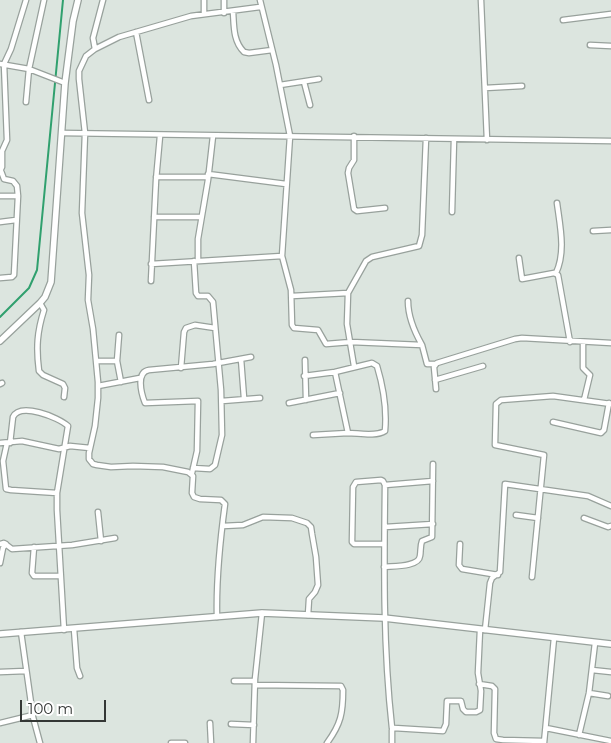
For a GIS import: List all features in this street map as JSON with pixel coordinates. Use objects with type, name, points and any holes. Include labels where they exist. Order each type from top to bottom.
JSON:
[{"type":"street","points":[[0,278],[12,277],[14,275],[18,196],[17,186],[13,181],[4,179],[0,171],[2,151],[8,140],[2,64],[11,50],[26,0]]},
{"type":"street","points":[[26,102],[29,69],[44,0]]},
{"type":"street","points":[[0,341],[40,303],[45,296],[51,278],[65,83],[73,21],[78,0]]},
{"type":"street","points":[[95,49],[93,38],[103,0]]},
{"type":"street","points":[[204,0],[204,14]]},
{"type":"street","points":[[224,0],[224,13]]},
{"type":"street","points":[[260,0],[260,8],[272,50],[290,136],[282,256],[292,296],[292,325],[294,328],[318,330],[326,344],[350,342],[422,345]]},
{"type":"street","points":[[481,0],[487,140]]},
{"type":"street","points":[[213,136],[198,239],[196,293],[198,296],[208,296],[211,298],[215,328],[222,402],[222,436],[215,465],[210,468],[193,471],[163,467],[93,464],[89,459],[95,426],[98,386],[88,300],[89,275],[82,212],[84,133],[78,79],[80,71],[86,56],[95,49],[119,37],[191,16],[260,8]]},
{"type":"street","points":[[233,11],[235,35],[237,42],[244,52],[272,50]]},
{"type":"street","points":[[563,20],[611,14]]},
{"type":"street","points":[[136,32],[149,100]]},
{"type":"street","points":[[590,46],[611,46]]},
{"type":"street","points":[[2,64],[29,69],[65,83]]},
{"type":"street","points":[[280,85],[319,79]]},
{"type":"street","points":[[304,82],[310,105]]},
{"type":"street","points":[[485,88],[522,86]]},
{"type":"street","points":[[62,133],[160,136],[354,136],[611,141]]},
{"type":"street","points":[[151,281],[160,136]]},
{"type":"street","points":[[354,136],[354,160],[348,173],[354,208],[357,211],[385,208]]},
{"type":"street","points":[[354,366],[347,319],[348,292],[366,261],[372,257],[418,246],[422,235],[426,138]]},
{"type":"street","points":[[452,212],[454,139]]},
{"type":"street","points":[[156,177],[208,176],[286,184]]},
{"type":"street","points":[[0,196],[18,196]]},
{"type":"street","points":[[557,203],[562,259],[556,273],[562,288],[570,342]]},
{"type":"street","points":[[154,217],[202,217]]},
{"type":"street","points":[[0,222],[16,220]]},
{"type":"street","points":[[593,231],[611,230]]},
{"type":"street","points":[[151,264],[282,256]]},
{"type":"street","points":[[519,258],[522,279],[556,273]]},
{"type":"street","points":[[292,296],[348,292]]},
{"type":"street","points":[[408,301],[408,311],[415,333],[422,345],[427,364],[435,364],[522,338],[570,342],[611,342]]},
{"type":"street","points":[[40,303],[44,310],[37,338],[39,371],[43,375],[63,384],[65,388],[64,397]]},
{"type":"street","points":[[181,368],[186,328],[195,326],[215,328]]},
{"type":"street","points":[[119,335],[117,361],[121,382]]},
{"type":"street","points":[[583,342],[583,368],[590,375],[584,400]]},
{"type":"street","points":[[217,617],[224,504],[221,500],[194,497],[192,493],[193,471],[197,451],[198,401],[145,403],[140,378],[145,370],[218,364],[252,357]]},
{"type":"street","points":[[241,359],[244,398]]},
{"type":"street","points":[[96,360],[117,361]]},
{"type":"street","points":[[305,360],[306,400]]},
{"type":"street","points":[[304,376],[335,372],[372,363],[377,366],[385,407],[385,431],[382,433],[313,435]]},
{"type":"street","points":[[435,364],[436,389]]},
{"type":"street","points":[[435,380],[484,366]]},
{"type":"street","points":[[335,372],[348,433]]},
{"type":"street","points":[[98,386],[140,378]]},
{"type":"street","points":[[289,403],[340,394]]},
{"type":"street","points":[[532,577],[544,457],[542,453],[495,445],[496,404],[501,400],[542,396],[610,404],[604,430],[601,433],[553,422]]},
{"type":"street","points":[[222,402],[244,398],[260,398]]},
{"type":"street","points":[[57,493],[8,490],[2,479],[3,461],[14,414],[20,411],[54,417],[68,426],[57,493],[58,544],[64,630]]},
{"type":"street","points":[[0,443],[22,441],[59,449],[70,446],[90,448]]},
{"type":"street","points":[[384,567],[404,565],[418,561],[420,558],[420,544],[424,539],[432,537],[433,464]]},
{"type":"street","points":[[384,544],[352,544],[351,517],[353,487],[356,482],[381,480],[386,485],[384,618],[392,743]]},
{"type":"street","points":[[386,485],[433,481]]},
{"type":"street","points":[[499,575],[504,486],[507,484],[588,496],[611,506]]},
{"type":"street","points":[[98,512],[101,541]]},
{"type":"street","points":[[516,515],[538,518]]},
{"type":"street","points":[[224,526],[243,525],[263,517],[292,518],[307,523],[311,527],[318,585],[309,599],[308,615]]},
{"type":"street","points":[[584,518],[608,527],[611,526]]},
{"type":"street","points":[[385,527],[433,524]]},
{"type":"street","points":[[0,544],[6,544],[12,549],[58,544],[72,545],[116,538]]},
{"type":"street","points":[[0,563],[3,548],[6,544]]},
{"type":"street","points":[[460,544],[459,565],[462,569],[499,575]]},
{"type":"street","points":[[34,547],[32,573],[34,576],[60,576]]},
{"type":"street","points":[[392,728],[444,731],[447,701],[461,701],[466,712],[480,710],[479,684],[482,630],[490,583],[492,578],[499,575]]},
{"type":"street","points":[[254,743],[255,683],[262,614]]},
{"type":"street","points":[[0,634],[262,614],[384,618],[611,644]]},
{"type":"street","points":[[74,629],[77,668],[80,676]]},
{"type":"street","points":[[21,632],[33,715],[40,743]]},
{"type":"street","points":[[479,684],[495,688],[494,734],[496,739],[544,742],[554,638]]},
{"type":"street","points":[[579,735],[589,693],[595,642]]},
{"type":"street","points":[[0,672],[26,670]]},
{"type":"street","points":[[592,670],[611,672]]},
{"type":"street","points":[[234,681],[341,686],[343,690],[340,722],[338,729],[327,743]]},
{"type":"street","points":[[589,693],[608,696]]},
{"type":"street","points":[[0,723],[33,715]]},
{"type":"street","points":[[210,723],[211,743]]},
{"type":"street","points":[[231,724],[254,725]]},
{"type":"street","points":[[546,728],[611,741]]},
{"type":"street","points":[[170,743],[185,743]]},
{"type":"waterway","points":[[0,317],[29,288],[37,270],[63,0]]}]
